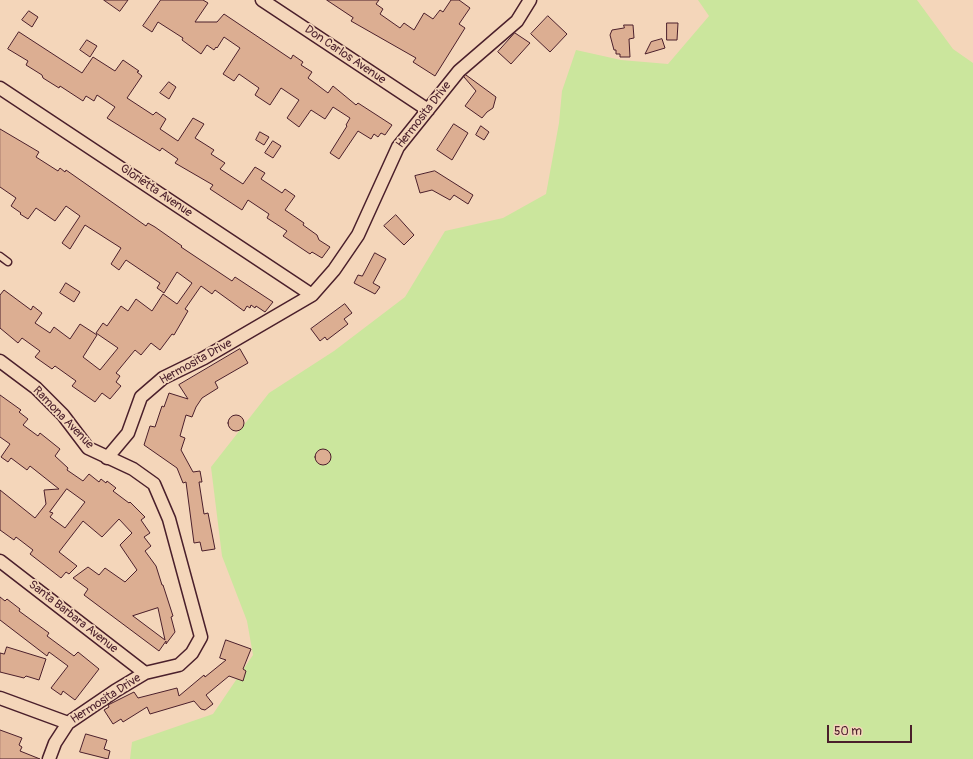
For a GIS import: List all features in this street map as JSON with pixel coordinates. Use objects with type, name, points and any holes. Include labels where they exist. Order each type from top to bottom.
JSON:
[{"type":"street","name":"Don Carlos Avenue","points":[[262,0],[428,110]]},
{"type":"street","name":"Hermosita Drive","points":[[49,759],[55,743],[68,723],[115,691],[146,674],[179,665],[192,653],[201,637],[169,519],[154,484],[133,469],[107,458],[128,433],[141,397],[163,378],[204,358],[312,294],[334,270],[358,235],[398,147],[459,71],[517,21],[530,0]]},
{"type":"street","name":"Glorietta Avenue","points":[[0,88],[312,294]]},
{"type":"street","name":"Ramona Avenue","points":[[0,361],[36,388],[63,415],[88,448],[107,458]]},
{"type":"street","name":"Santa Barbara Avenue","points":[[0,561],[146,674]]},
{"type":"street","points":[[0,698],[68,723]]},
{"type":"lane","points":[[0,256],[8,262]]},
{"type":"green space","points":[[698,0],[917,0],[953,49],[973,63],[973,759],[130,759],[132,742],[213,714],[253,655],[247,621],[222,556],[211,467],[269,393],[334,351],[405,297],[445,231],[503,218],[546,194],[559,123],[562,91],[576,50],[621,60],[668,64],[709,16]]},
{"type":"building","points":[[104,0],[128,0],[120,11]]},
{"type":"building","points":[[161,0],[203,0],[208,3],[195,22],[217,22],[224,14],[291,59],[293,55],[303,62],[301,65],[312,72],[308,78],[328,93],[333,86],[356,105],[358,103],[392,125],[385,135],[381,133],[378,137],[374,134],[371,139],[358,131],[339,159],[330,153],[347,126],[346,125],[350,118],[333,107],[325,119],[311,110],[299,127],[287,118],[299,100],[281,88],[270,105],[255,95],[259,88],[239,74],[234,81],[223,74],[240,48],[224,37],[217,48],[216,47],[214,50],[207,45],[201,54],[182,40],[183,38],[158,22],[152,32],[143,26]]},
{"type":"building","points":[[327,0],[379,0],[376,4],[383,9],[380,14],[400,28],[404,23],[414,30],[424,13],[433,19],[440,10],[443,12],[451,0],[459,0],[470,8],[459,24],[465,28],[435,76],[413,62],[416,58],[351,21],[353,18]]},
{"type":"building","points":[[29,11],[38,17],[32,27],[22,20]]},
{"type":"building","points":[[548,16],[567,34],[550,52],[531,34]]},
{"type":"building","points":[[667,23],[678,23],[677,40],[667,40]]},
{"type":"building","points":[[624,25],[633,25],[634,38],[629,39],[630,57],[620,57],[620,54],[616,54],[616,50],[614,50],[610,35],[612,30],[624,28]]},
{"type":"building","points":[[19,32],[82,73],[93,57],[115,71],[123,60],[139,71],[137,72],[142,76],[127,98],[153,115],[156,112],[166,119],[160,129],[178,141],[193,118],[204,124],[195,138],[214,150],[211,154],[225,163],[220,169],[243,184],[255,167],[265,173],[261,179],[282,193],[285,189],[295,196],[285,210],[304,223],[303,225],[317,235],[319,240],[330,247],[322,258],[312,252],[310,254],[283,236],[287,231],[267,218],[269,214],[248,200],[242,210],[210,189],[213,185],[175,163],[178,159],[162,148],[160,151],[107,118],[115,107],[97,95],[94,101],[86,96],[83,101],[60,86],[59,88],[43,78],[42,75],[26,65],[28,61],[8,49]]},
{"type":"building","points":[[515,33],[530,43],[511,64],[498,52]]},
{"type":"building","points":[[662,39],[665,48],[645,54],[651,42]]},
{"type":"building","points":[[87,40],[97,46],[90,57],[80,50]]},
{"type":"building","points":[[466,75],[496,97],[493,108],[482,118],[465,106],[476,91],[464,77]]},
{"type":"building","points":[[169,82],[176,87],[169,99],[160,93]]},
{"type":"building","points":[[454,124],[468,133],[452,160],[437,150]]},
{"type":"building","points":[[481,126],[489,132],[484,140],[476,135]]},
{"type":"building","points":[[0,129],[39,152],[36,157],[58,171],[60,168],[65,172],[66,170],[146,226],[148,223],[155,227],[182,246],[181,247],[232,281],[235,277],[273,302],[265,312],[256,306],[255,308],[251,305],[250,308],[247,306],[244,311],[215,290],[212,294],[201,286],[185,309],[188,311],[174,335],[172,334],[160,350],[151,343],[141,355],[135,350],[116,373],[120,376],[116,382],[121,386],[110,399],[102,393],[95,402],[72,386],[76,381],[55,366],[52,369],[35,357],[40,351],[22,338],[18,343],[0,328],[0,295],[4,290],[31,310],[33,306],[42,313],[35,323],[50,333],[54,327],[70,339],[80,324],[97,335],[83,357],[100,370],[118,348],[96,333],[103,323],[107,326],[121,306],[128,311],[136,299],[152,311],[163,294],[177,304],[192,283],[177,272],[164,293],[157,288],[160,283],[126,260],[119,270],[111,264],[121,248],[85,225],[70,249],[62,243],[80,216],[66,206],[55,221],[36,208],[28,219],[20,214],[21,213],[11,206],[16,198],[0,187]]},
{"type":"building","points":[[260,132],[269,137],[264,145],[256,140]]},
{"type":"building","points":[[273,141],[281,146],[273,158],[265,153]]},
{"type":"building","points":[[435,171],[473,195],[468,204],[454,195],[450,200],[432,190],[420,193],[415,176]]},
{"type":"building","points":[[396,215],[414,235],[404,245],[384,226]]},
{"type":"building","points":[[375,253],[386,259],[373,283],[380,287],[375,294],[354,283],[358,275],[362,276]]},
{"type":"building","points":[[66,283],[80,292],[74,302],[60,293]]},
{"type":"building","points":[[345,304],[352,313],[344,319],[348,324],[327,340],[325,337],[320,341],[311,329]]},
{"type":"building","points":[[240,349],[248,363],[215,382],[218,388],[202,398],[192,417],[186,415],[180,436],[185,438],[181,450],[193,472],[200,471],[202,482],[199,482],[204,514],[208,513],[215,549],[202,551],[200,542],[194,543],[186,482],[183,483],[177,468],[144,445],[150,426],[155,427],[162,406],[164,407],[169,393],[188,399],[179,385]]},
{"type":"building","points":[[0,395],[21,410],[19,412],[28,419],[23,425],[38,436],[40,433],[60,449],[55,456],[68,468],[67,470],[83,481],[89,474],[99,482],[101,479],[106,483],[107,481],[116,488],[113,491],[129,503],[130,502],[145,517],[141,520],[150,533],[144,537],[151,546],[145,551],[156,566],[173,616],[171,617],[175,632],[159,651],[84,595],[88,589],[73,578],[88,567],[99,575],[105,568],[125,582],[137,570],[120,545],[132,533],[119,519],[102,537],[83,521],[59,552],[77,566],[69,574],[66,572],[61,578],[30,554],[33,550],[16,537],[14,540],[0,530],[0,490],[35,518],[46,504],[44,490],[59,489],[30,466],[27,470],[11,458],[8,462],[1,457],[10,444],[0,437]],"holes":[[[67,489],[85,502],[65,528],[50,517],[53,513],[50,512]],[[158,608],[165,640],[133,616]]]},
{"type":"building","points":[[236,415],[242,417],[244,423],[242,429],[236,431],[230,429],[228,423],[230,417]]},
{"type":"building","points":[[323,449],[329,451],[331,457],[329,463],[323,465],[317,463],[315,457],[317,451]]},
{"type":"building","points":[[0,597],[5,601],[7,599],[20,609],[19,611],[49,633],[47,636],[74,656],[78,652],[99,669],[75,700],[63,691],[61,695],[51,688],[68,666],[49,652],[47,656],[0,620]]},
{"type":"building","points":[[226,640],[251,649],[243,669],[246,671],[243,681],[229,676],[206,695],[213,704],[205,710],[201,709],[194,701],[150,714],[147,707],[123,722],[121,719],[113,724],[104,710],[109,707],[108,705],[134,692],[138,698],[177,688],[179,696],[204,675],[205,677],[226,660],[220,658]]},
{"type":"building","points":[[7,647],[46,659],[39,680],[26,676],[24,678],[0,672],[0,653],[4,654]]},
{"type":"building","points":[[0,730],[22,738],[19,745],[22,747],[20,751],[40,759],[0,759]]},
{"type":"building","points":[[86,734],[107,740],[104,749],[110,751],[108,759],[80,752]]}]
